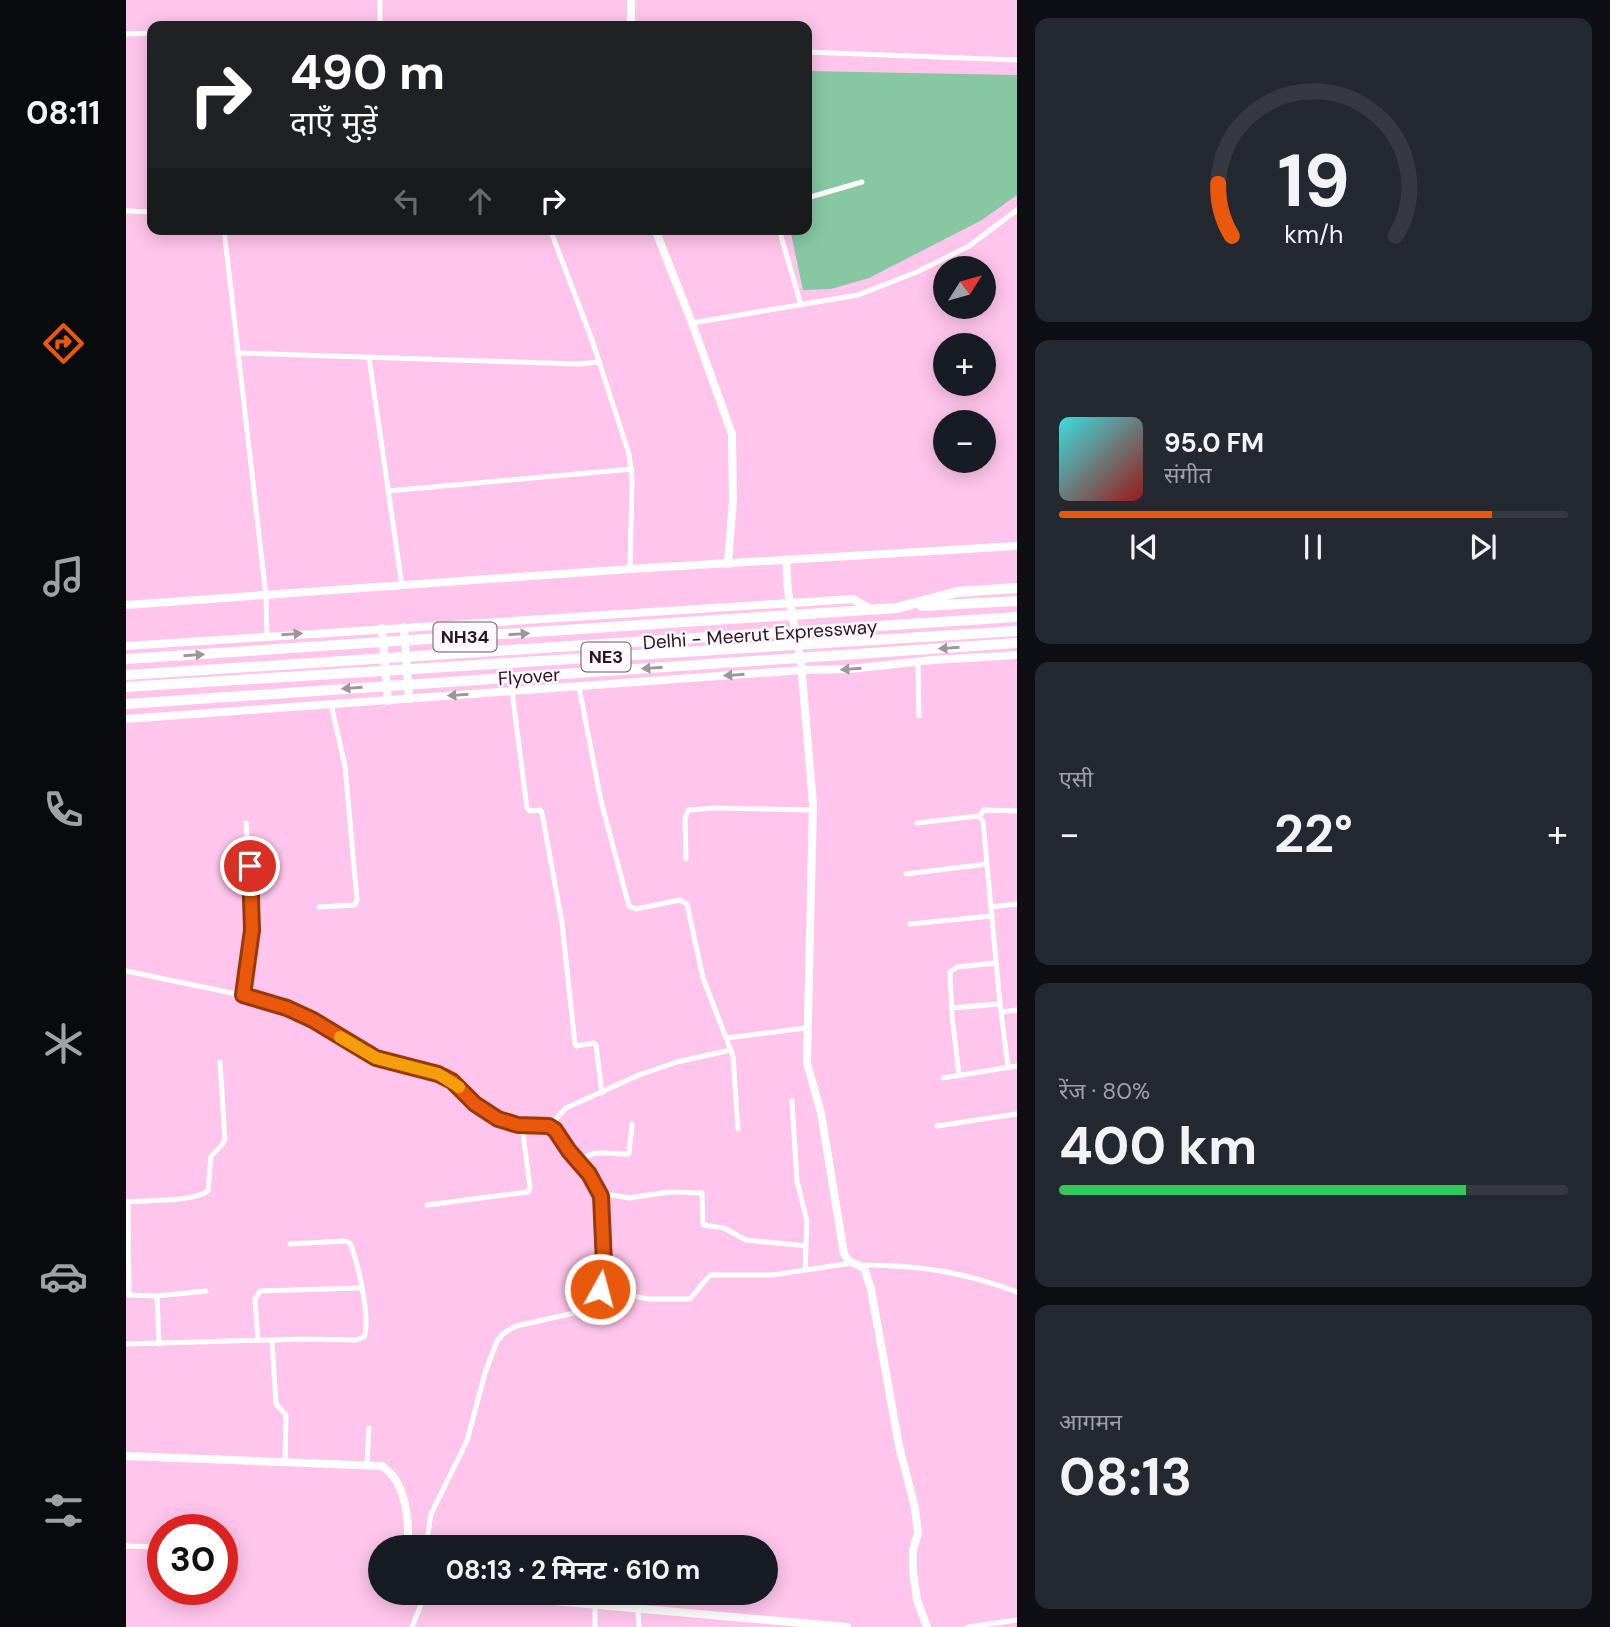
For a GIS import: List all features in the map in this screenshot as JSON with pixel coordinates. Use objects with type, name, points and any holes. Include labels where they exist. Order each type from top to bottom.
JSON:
[{"type":"highway","name":"NH34","points":[[897,608],[957,593],[1017,587]]},
{"type":"highway","name":"NH34","points":[[126,659],[1017,601]]},
{"type":"highway","name":"Delhi - Meerut Expressway","points":[[126,687],[378,663],[419,656],[1017,617]]},
{"type":"highway","name":"Delhi - Meerut Expressway","points":[[126,675],[378,663],[420,668],[1017,631]]},
{"type":"highway","name":"Flyover","points":[[126,704],[1017,643]]},
{"type":"street","points":[[380,0],[380,21]]},
{"type":"street","points":[[631,0],[631,21]]},
{"type":"street","points":[[126,34],[147,33]]},
{"type":"street","points":[[812,52],[1017,60]]},
{"type":"street","points":[[812,197],[862,182]]},
{"type":"street","points":[[126,211],[147,212]]},
{"type":"street","points":[[692,323],[858,295],[917,272],[969,246],[1017,211]]},
{"type":"street","points":[[225,235],[266,596],[267,636]]},
{"type":"street","points":[[553,235],[626,442],[632,469],[630,569]]},
{"type":"street","points":[[657,235],[732,434],[733,500],[727,564]]},
{"type":"street","points":[[781,235],[801,305]]},
{"type":"street","points":[[237,353],[580,364],[598,362]]},
{"type":"street","points":[[369,358],[402,586]]},
{"type":"street","points":[[388,491],[632,469]]},
{"type":"street","points":[[126,605],[630,569],[1017,546]]},
{"type":"street","points":[[786,559],[788,591],[802,670],[813,810],[807,1063],[821,1113],[844,1254],[849,1261],[867,1273],[871,1289],[899,1446],[915,1508],[918,1533],[913,1550],[913,1572],[927,1627]]},
{"type":"street","points":[[126,646],[853,599],[872,609]]},
{"type":"street","points":[[404,627],[409,699]]},
{"type":"street","points":[[382,628],[378,663],[388,701]]},
{"type":"street","points":[[126,719],[1017,655]]},
{"type":"street","points":[[918,661],[919,716]]},
{"type":"street","points":[[579,687],[607,828],[629,905],[636,909],[685,901],[704,978],[731,1050],[738,1129]]},
{"type":"street","points":[[512,691],[527,808],[530,811],[540,810],[542,813],[562,923],[575,1044],[596,1045],[603,1093]]},
{"type":"street","points":[[319,907],[350,906],[355,905],[357,900],[345,766],[331,704]]},
{"type":"street","points":[[687,859],[685,819],[688,810],[813,810]]},
{"type":"street","points":[[917,823],[980,816],[985,810],[1017,811]]},
{"type":"street","points":[[980,816],[984,821],[1008,1067]]},
{"type":"street","points":[[243,995],[253,920],[246,823]]},
{"type":"street","points":[[906,874],[987,864]]},
{"type":"street","points":[[991,907],[1017,904]]},
{"type":"street","points":[[910,924],[992,916]]},
{"type":"street","points":[[959,1075],[949,976],[952,969],[996,963]]},
{"type":"street","points":[[126,971],[243,995],[287,1008],[313,1020],[376,1058],[438,1074],[452,1081],[475,1104],[507,1123],[549,1126],[555,1130],[600,1193],[604,1264],[599,1292],[590,1306],[583,1311],[516,1326],[497,1341],[485,1373],[467,1441],[431,1514],[428,1535]]},
{"type":"street","points":[[951,1008],[1000,1004]]},
{"type":"street","points":[[1002,1012],[1017,1010]]},
{"type":"street","points":[[727,1038],[806,1028]]},
{"type":"street","points":[[549,1126],[566,1108],[659,1068],[731,1050]]},
{"type":"street","points":[[1007,1058],[1017,1056]]},
{"type":"street","points":[[206,1291],[157,1296],[128,1295],[126,1201],[187,1197],[202,1195],[208,1191],[211,1156],[225,1139],[220,1062]]},
{"type":"street","points":[[943,1078],[1017,1066]]},
{"type":"street","points":[[792,1101],[797,1181],[807,1221],[805,1270]]},
{"type":"street","points":[[937,1126],[1017,1114]]},
{"type":"street","points":[[579,1163],[592,1153],[629,1154],[632,1124]]},
{"type":"street","points":[[427,1205],[528,1192],[530,1187],[522,1126]]},
{"type":"street","points":[[600,1193],[629,1198],[669,1192],[702,1193],[703,1225],[724,1228],[746,1240],[806,1247]]},
{"type":"street","points":[[126,1344],[364,1337],[366,1331],[361,1289],[352,1250],[346,1241],[290,1244]]},
{"type":"street","points":[[599,1292],[650,1299],[690,1298],[710,1275],[772,1275],[856,1264],[934,1268],[1017,1292]]},
{"type":"street","points":[[258,1340],[255,1299],[260,1291],[361,1289]]},
{"type":"street","points":[[157,1296],[159,1344]]},
{"type":"street","points":[[272,1340],[276,1404],[286,1415],[285,1463]]},
{"type":"street","points":[[367,1464],[369,1428]]},
{"type":"street","points":[[126,1456],[382,1466],[398,1486],[408,1512],[408,1535]]},
{"type":"street","points":[[126,1546],[147,1547]]},
{"type":"street","points":[[412,1627],[421,1605]]},
{"type":"street","points":[[586,1605],[848,1627]]},
{"type":"street","points":[[595,1606],[595,1627]]},
{"type":"street","points":[[638,1610],[639,1627]]},
{"type":"street","points":[[968,1627],[1017,1620]]},
{"type":"green space","points":[[812,71],[1017,75],[1017,195],[982,220],[869,278],[831,289],[803,290],[791,235],[812,235]]},
{"type":"slow traffic","points":[[340,1037],[376,1058],[438,1074],[459,1087]]},
{"type":"route","points":[[250,866],[253,920],[243,995],[287,1008],[313,1020],[376,1058],[438,1074],[462,1089],[481,1109],[507,1123],[549,1126],[555,1130],[589,1174],[601,1196],[604,1264],[600,1289]]}]
